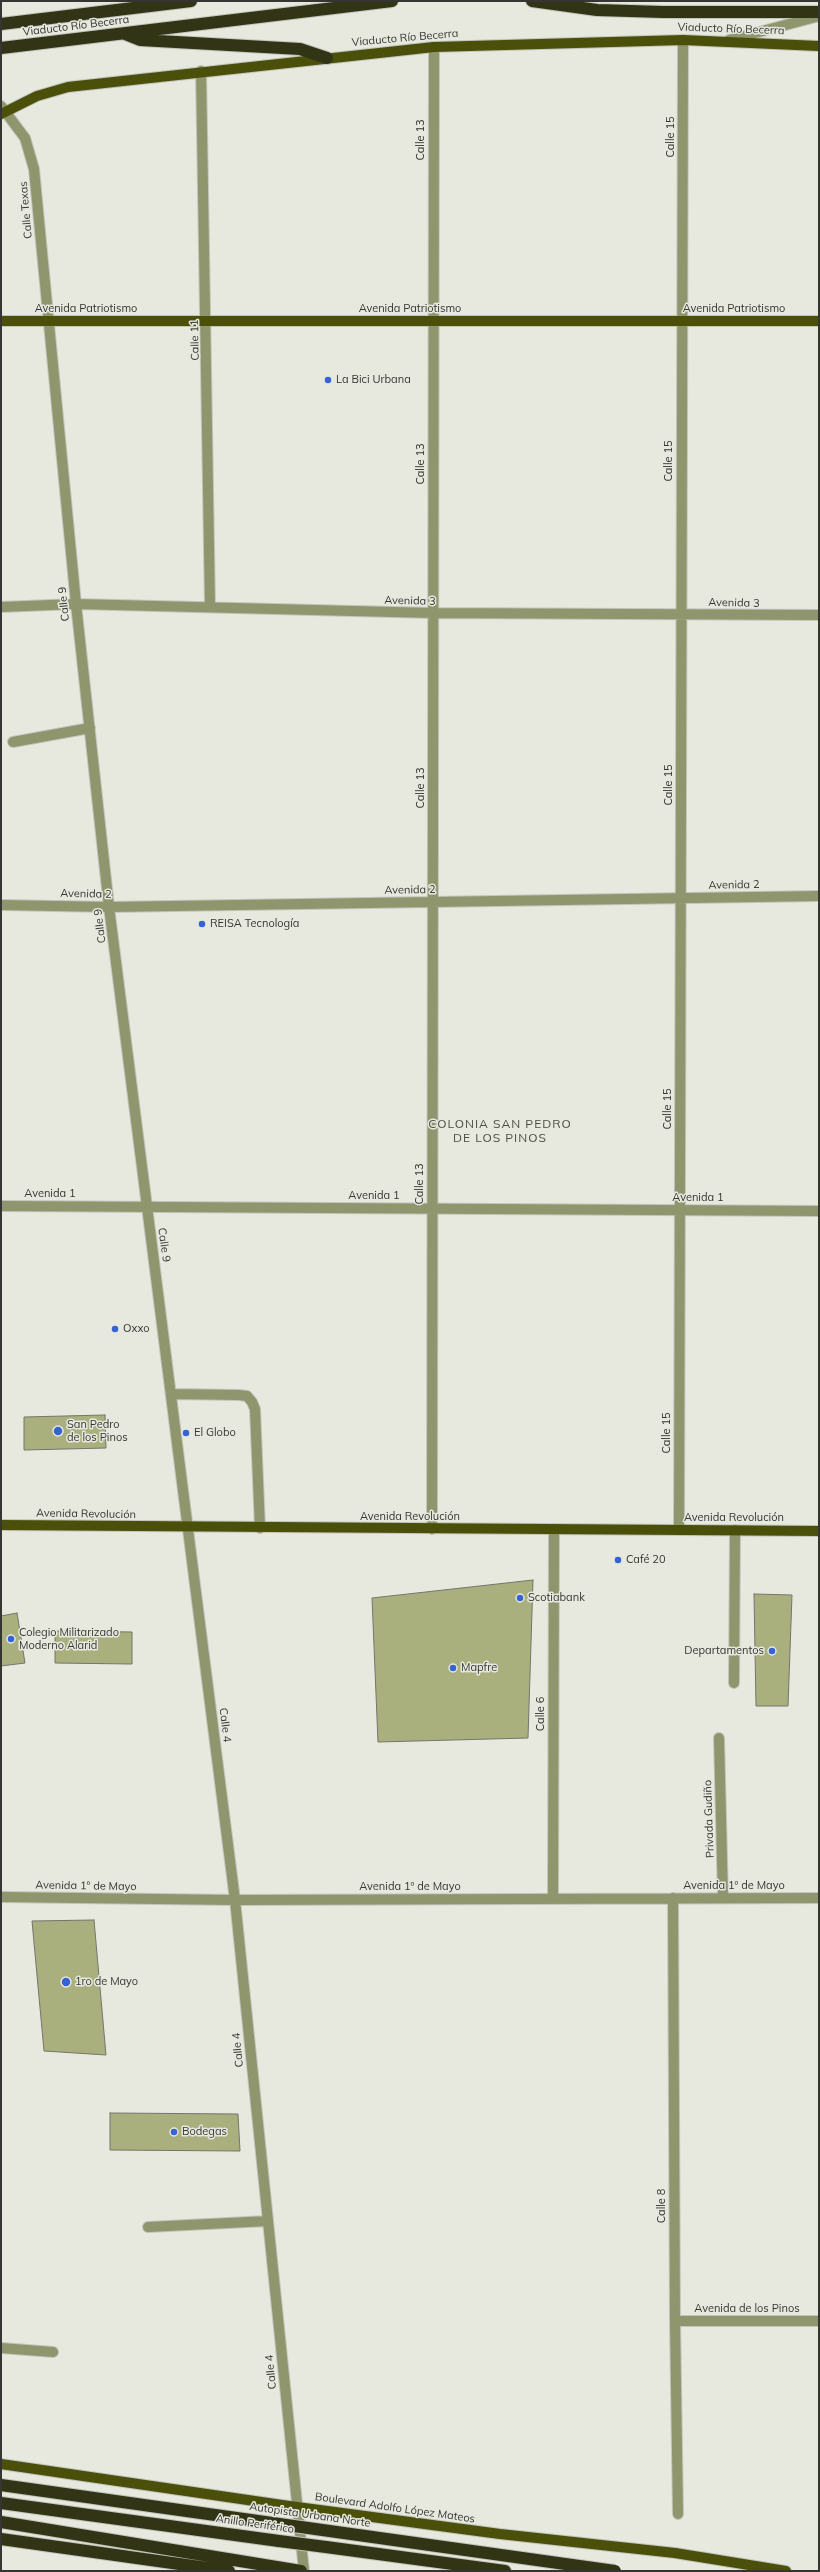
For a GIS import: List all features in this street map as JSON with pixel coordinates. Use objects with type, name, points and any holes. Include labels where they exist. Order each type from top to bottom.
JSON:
[{"type":"highway","name":"Viaducto Río Becerra","points":[[4,24],[191,1]]},
{"type":"highway","name":"Viaducto Río Becerra","points":[[7,48],[392,1]]},
{"type":"highway","name":"Viaducto Río Becerra","points":[[532,1],[597,10],[740,13],[819,12]]},
{"type":"highway","points":[[124,33],[140,40],[300,49],[327,58]]},
{"type":"highway","name":"Autopista Urbana Norte","points":[[1,2485],[615,2571]]},
{"type":"highway","name":"Anillo Periférico","points":[[1,2503],[505,2571]]},
{"type":"highway","points":[[1,2522],[303,2571]]},
{"type":"highway","points":[[1,2539],[229,2571]]},
{"type":"main road","name":"Viaducto Río Becerra","points":[[2,110],[53,90],[201,71],[434,47],[683,40],[729,40],[819,46]]},
{"type":"main road","name":"Avenida Patriotismo","points":[[1,321],[819,321]]},
{"type":"main road","name":"Avenida Revolución","points":[[1,1525],[819,1531]]},
{"type":"main road","name":"Boulevard Adolfo López Mateos","points":[[1,2464],[297,2507],[500,2534],[675,2553],[786,2571]]},
{"type":"street","points":[[729,40],[819,16]]},
{"type":"street","name":"Calle 15","points":[[679,1530],[681,898],[680,614],[683,40]]},
{"type":"street","name":"Calle 13","points":[[432,1529],[432,321],[434,47]]},
{"type":"street","name":"Calle 11","points":[[201,71],[207,321],[210,608]]},
{"type":"street","name":"Calle Texas","points":[[2,110],[25,138],[31,154],[49,321]]},
{"type":"street","name":"Calle 9","points":[[49,321],[76,604],[110,907],[146,1207],[189,1527]]},
{"type":"street","name":"Avenida 3","points":[[1,608],[76,604],[433,613],[819,616]]},
{"type":"street","points":[[13,742],[90,728]]},
{"type":"street","name":"Avenida 2","points":[[1,905],[110,907],[819,896]]},
{"type":"street","name":"Avenida 1","points":[[1,1206],[819,1211]]},
{"type":"street","points":[[172,1394],[239,1394],[247,1396],[252,1402],[255,1409],[260,1528]]},
{"type":"street","name":"Calle 4","points":[[189,1527],[235,1900],[303,2571]]},
{"type":"street","name":"Calle 6","points":[[552,1899],[554,1529]]},
{"type":"street","points":[[734,1683],[735,1530]]},
{"type":"street","name":"Privada Gudiño","points":[[719,1738],[723,1898]]},
{"type":"street","name":"Avenida 1º de Mayo","points":[[1,1897],[235,1900],[819,1898]]},
{"type":"street","name":"Calle 8","points":[[673,1898],[675,2321],[678,2514]]},
{"type":"street","points":[[148,2227],[268,2221]]},
{"type":"street","name":"Avenida de los Pinos","points":[[675,2321],[819,2321]]},
{"type":"street","points":[[1,2348],[53,2352]]},
{"type":"building","points":[[105,1415],[106,1448],[24,1450],[24,1417]]},
{"type":"building","name":"Mapfre","points":[[533,1580],[528,1738],[378,1742],[372,1598]]},
{"type":"building","name":"Departamentos","points":[[754,1594],[792,1595],[788,1706],[756,1706]]},
{"type":"building","name":"Colegio Militarizado Moderno Alarid","points":[[17,1613],[25,1663],[1,1666],[1,1616]]},
{"type":"building","points":[[55,1631],[132,1632],[132,1664],[55,1663]]},
{"type":"building","points":[[94,1920],[106,2055],[44,2051],[32,1921]]},
{"type":"building","name":"Bodegas","points":[[110,2113],[238,2114],[240,2151],[110,2150]]},
{"type":"place","name":"La Bici Urbana","points":[[328,380]]},
{"type":"place","name":"REISA Tecnología","points":[[202,924]]},
{"type":"place","name":"Oxxo","points":[[115,1329]]},
{"type":"place","name":"San Pedro de los Pinos","points":[[58,1431]]},
{"type":"place","name":"El Globo","points":[[186,1433]]},
{"type":"place","name":"Café 20","points":[[618,1560]]},
{"type":"place","name":"Scotiabank","points":[[520,1598]]},
{"type":"place","name":"Colegio Militarizado Moderno Alarid","points":[[11,1639]]},
{"type":"place","name":"Departamentos","points":[[772,1651]]},
{"type":"place","name":"Mapfre","points":[[453,1668]]},
{"type":"place","name":"1ro de Mayo","points":[[66,1982]]},
{"type":"place","name":"Bodegas","points":[[174,2132]]},
{"type":"district","name":"COLONIA SAN PEDRO DE LOS PINOS","points":[[500,1131]]}]
